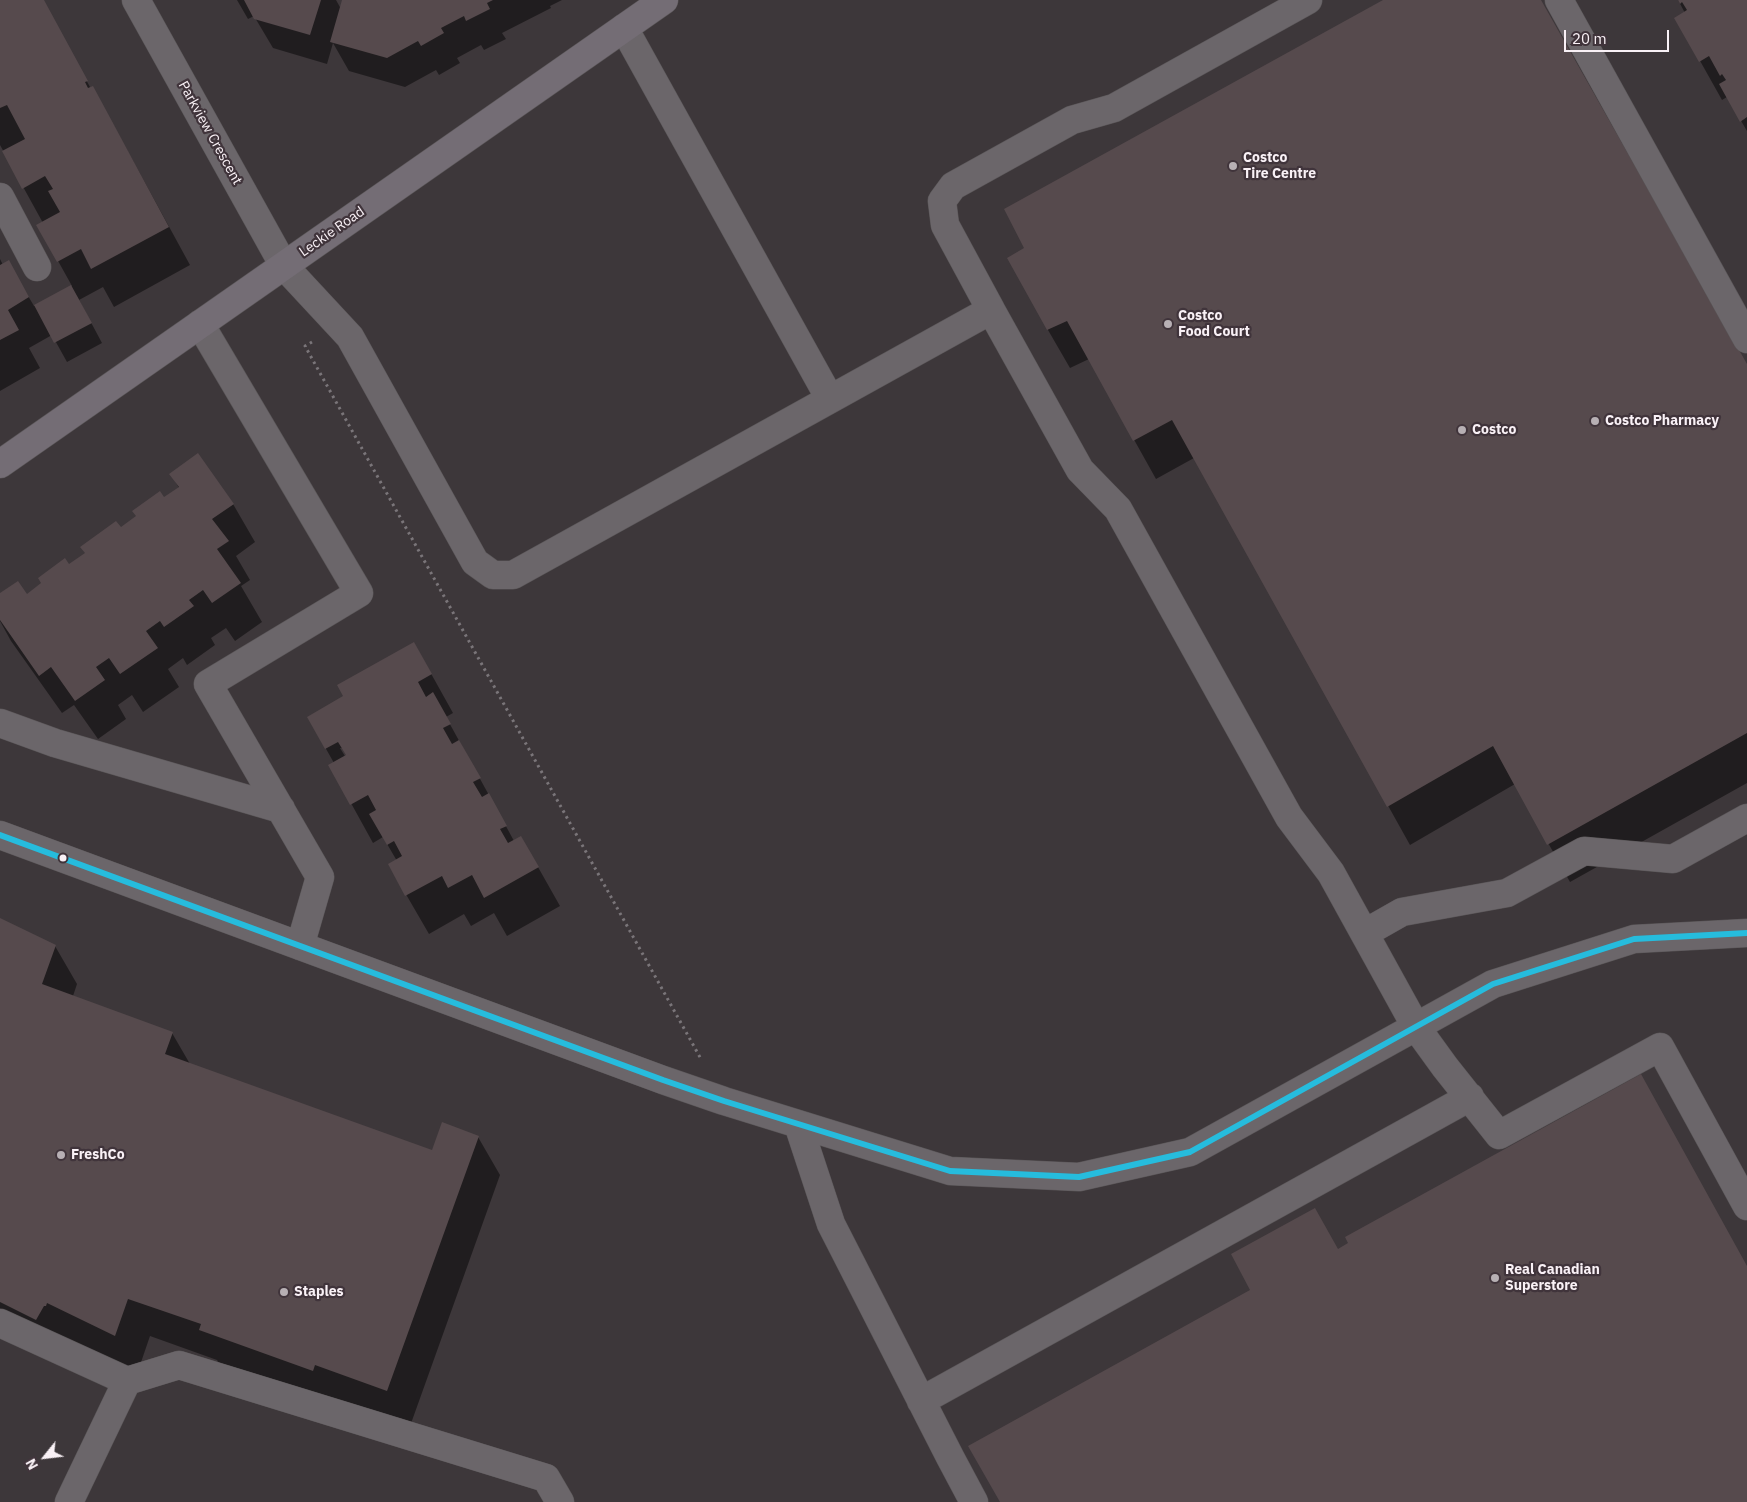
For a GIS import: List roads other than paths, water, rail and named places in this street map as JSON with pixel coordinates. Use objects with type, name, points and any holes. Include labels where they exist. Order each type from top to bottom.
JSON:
[{"type":"main road","name":"Leckie Road","points":[[0,464],[664,0]]},
{"type":"street","name":"Parkview Crescent","points":[[136,0],[284,266],[350,336],[475,562],[493,575],[513,575],[991,310]]},
{"type":"street","points":[[1308,0],[1114,108],[1072,120],[953,186],[942,201],[945,225],[1080,470],[1118,509],[1289,817],[1332,873],[1416,1027],[1445,1068],[1499,1135],[1660,1047],[1747,1206]]},
{"type":"street","points":[[1559,0],[1747,339]]},
{"type":"street","points":[[624,28],[830,399]]},
{"type":"street","points":[[0,197],[37,267]]},
{"type":"street","points":[[200,324],[359,593],[208,684],[320,877],[300,946]]},
{"type":"street","points":[[0,723],[55,743],[281,809]]},
{"type":"street","points":[[1365,933],[1402,912],[1507,893],[1584,850],[1673,859],[1747,818]]},
{"type":"street","points":[[0,835],[663,1080],[724,1101],[950,1170],[1079,1177],[1190,1152],[1493,984],[1634,939],[1747,933]]},
{"type":"street","points":[[921,1401],[1470,1097]]},
{"type":"street","points":[[798,1124],[831,1224],[974,1502]]},
{"type":"street","points":[[0,1323],[128,1381],[179,1365],[546,1478],[560,1502]]},
{"type":"street","points":[[69,1502],[128,1381]]},
{"type":"place","name":"Costco Tire Centre","points":[[1233,166]]},
{"type":"place","name":"Costco Food Court","points":[[1168,324]]},
{"type":"place","name":"Costco Pharmacy","points":[[1595,421]]},
{"type":"place","name":"Costco","points":[[1462,430]]},
{"type":"place","name":"FreshCo","points":[[61,1155]]},
{"type":"place","name":"Real Canadian Superstore","points":[[1495,1278]]},
{"type":"place","name":"Staples","points":[[284,1292]]}]
